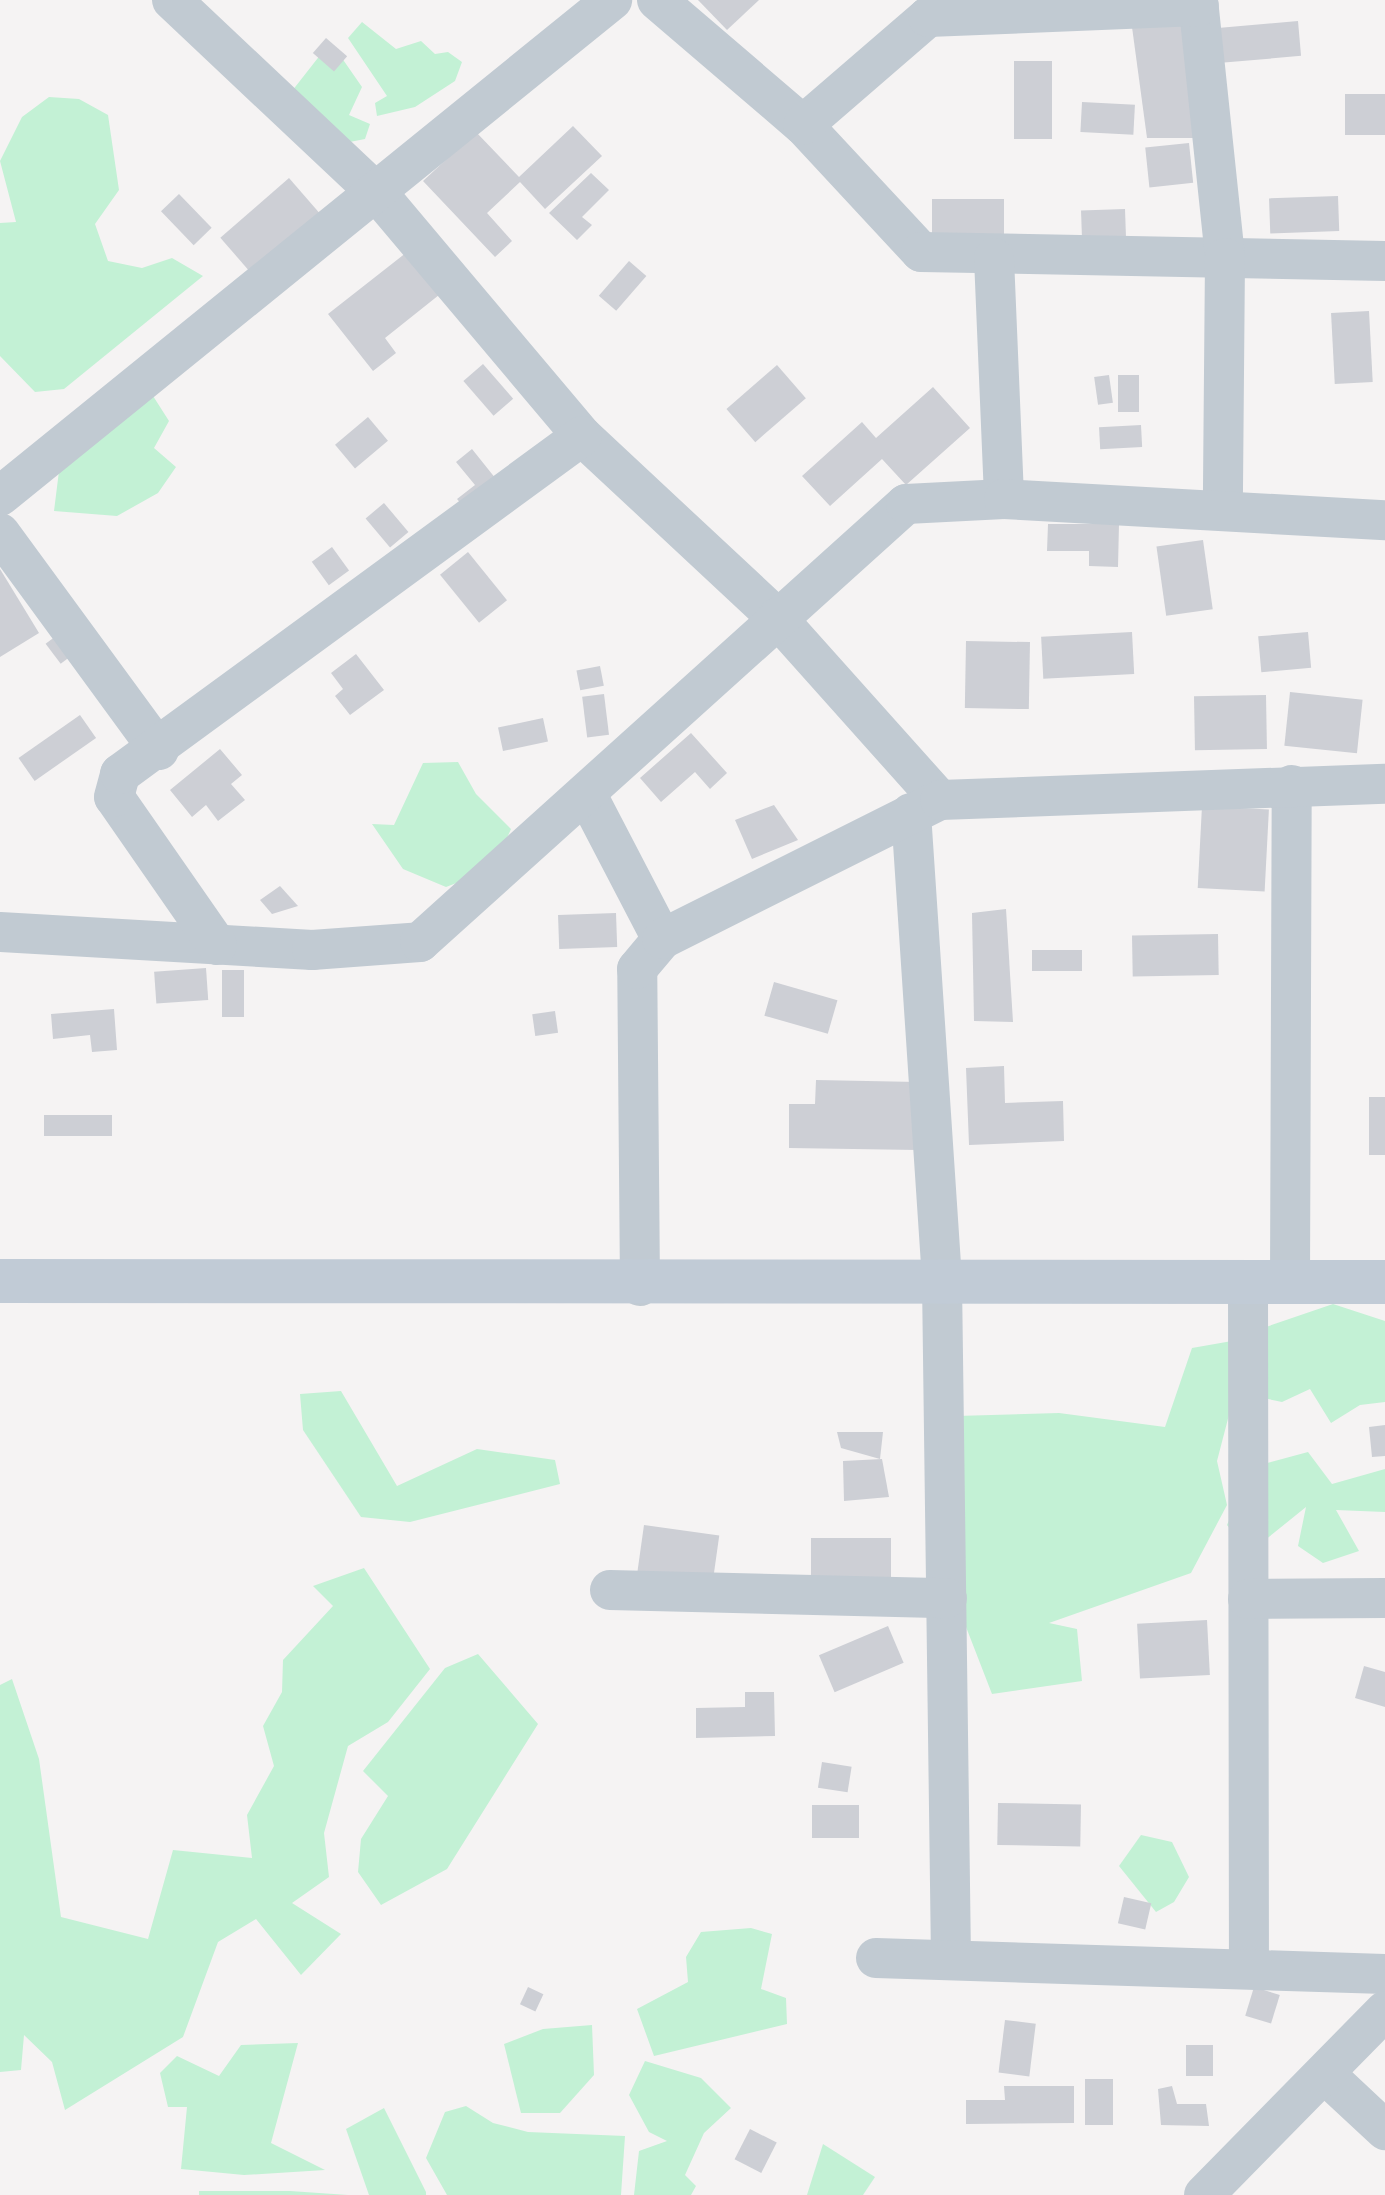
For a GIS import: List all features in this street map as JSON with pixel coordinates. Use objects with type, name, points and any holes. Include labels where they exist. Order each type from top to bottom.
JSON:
[{"type":"street","points":[[172,0],[379,195],[582,436],[777,618],[926,806],[942,1281],[951,1958]]},
{"type":"street","points":[[0,496],[379,195],[612,0]]},
{"type":"street","points":[[657,0],[803,125],[921,252],[994,258],[1385,261]]},
{"type":"street","points":[[803,125],[923,9],[1198,3],[1225,258],[1223,509]]},
{"type":"street","points":[[994,258],[1004,499]]},
{"type":"street","points":[[217,945],[114,797],[120,774],[159,750],[582,436]]},
{"type":"street","points":[[0,932],[312,950],[420,942],[587,795],[777,618],[906,504],[1004,499],[1385,520]]},
{"type":"street","points":[[0,533],[159,750]]},
{"type":"street","points":[[640,1286],[637,969],[662,939],[926,806],[1292,785],[1385,784]]},
{"type":"street","points":[[1249,1969],[1248,1599],[1269,1282],[1292,785]]},
{"type":"street","points":[[587,795],[662,939]]},
{"type":"street","points":[[0,1281],[640,1286],[942,1281],[1385,1282]]},
{"type":"street","points":[[610,1590],[947,1598]]},
{"type":"street","points":[[1248,1599],[1385,1598]]},
{"type":"street","points":[[876,1958],[1385,1974]]},
{"type":"street","points":[[1204,2195],[1326,2075],[1385,2011]]},
{"type":"street","points":[[1326,2075],[1385,2130]]},
{"type":"green space","points":[[362,22],[396,49],[421,41],[435,54],[448,52],[462,62],[455,81],[415,107],[377,116],[375,103],[387,96],[348,38]]},
{"type":"green space","points":[[337,51],[362,87],[349,115],[370,124],[365,139],[329,146],[292,91],[321,54]]},
{"type":"green space","points":[[49,97],[79,99],[108,115],[119,190],[95,224],[108,261],[142,268],[172,258],[203,276],[64,389],[35,392],[0,356],[0,223],[16,222],[0,161],[22,117]]},
{"type":"green space","points":[[139,374],[169,421],[154,448],[176,467],[158,493],[117,516],[54,511],[65,423]]},
{"type":"green space","points":[[458,762],[476,794],[511,829],[493,869],[446,887],[403,869],[372,824],[394,825],[423,763]]},
{"type":"green space","points":[[1333,1304],[1385,1321],[1385,1402],[1360,1405],[1331,1423],[1310,1389],[1282,1402],[1259,1397],[1263,1328]]},
{"type":"green space","points":[[1249,1338],[1217,1461],[1227,1505],[1191,1573],[1049,1623],[1077,1629],[1082,1681],[992,1694],[954,1596],[956,1416],[1059,1413],[1165,1427],[1192,1348]]},
{"type":"green space","points":[[341,1391],[397,1486],[477,1449],[555,1460],[560,1484],[410,1522],[361,1517],[303,1430],[300,1394]]},
{"type":"green space","points":[[1308,1452],[1332,1484],[1385,1469],[1385,1512],[1336,1510],[1359,1551],[1323,1563],[1298,1546],[1306,1507],[1249,1553],[1227,1525],[1252,1467]]},
{"type":"green space","points":[[364,1568],[430,1669],[388,1722],[348,1746],[324,1833],[329,1877],[292,1903],[341,1934],[301,1975],[256,1919],[218,1942],[183,2037],[65,2110],[52,2062],[24,2035],[21,2070],[0,2072],[0,1685],[12,1679],[39,1759],[61,1917],[148,1939],[173,1850],[252,1858],[247,1815],[274,1766],[263,1726],[282,1692],[283,1660],[333,1606],[313,1586]]},
{"type":"green space","points":[[478,1654],[538,1724],[447,1869],[381,1905],[358,1872],[361,1839],[388,1796],[363,1771],[445,1668]]},
{"type":"green space","points":[[1141,1835],[1172,1842],[1189,1877],[1174,1902],[1156,1912],[1119,1866]]},
{"type":"green space","points":[[751,1928],[772,1934],[761,1989],[786,1998],[787,2024],[654,2056],[637,2009],[688,1982],[686,1957],[701,1932]]},
{"type":"green space","points":[[592,2025],[594,2075],[560,2113],[521,2113],[504,2044],[543,2029]]},
{"type":"green space","points":[[298,2043],[271,2143],[325,2170],[244,2175],[181,2169],[187,2107],[168,2107],[160,2073],[177,2056],[219,2076],[241,2045]]},
{"type":"green space","points":[[645,2061],[701,2078],[731,2108],[704,2133],[685,2175],[696,2186],[691,2195],[634,2195],[639,2151],[667,2141],[649,2132],[629,2095]]},
{"type":"green space","points":[[466,2106],[493,2123],[528,2132],[625,2136],[621,2195],[447,2195],[426,2158],[445,2112]]},
{"type":"green space","points":[[384,2108],[426,2195],[369,2195],[346,2129]]},
{"type":"green space","points":[[823,2144],[875,2177],[863,2195],[807,2195]]},
{"type":"green space","points":[[199,2191],[290,2191],[348,2195],[199,2195]]},
{"type":"building","points":[[698,0],[759,0],[727,30]]},
{"type":"building","points":[[1298,21],[1301,56],[1212,64],[1209,29]]},
{"type":"building","points":[[1189,25],[1198,138],[1147,138],[1132,27]]},
{"type":"building","points":[[326,38],[347,56],[334,71],[313,53]]},
{"type":"building","points":[[1014,61],[1052,61],[1052,139],[1014,139]]},
{"type":"building","points":[[1345,94],[1385,94],[1385,135],[1345,135]]},
{"type":"building","points":[[1082,102],[1135,105],[1133,135],[1080,132]]},
{"type":"building","points":[[573,126],[602,156],[545,209],[520,182],[487,213],[512,241],[495,257],[423,181],[476,132],[519,177]]},
{"type":"building","points":[[1189,143],[1193,183],[1149,187],[1145,148]]},
{"type":"building","points":[[591,173],[609,190],[582,217],[592,225],[577,240],[549,213]]},
{"type":"building","points":[[289,178],[319,213],[251,272],[220,238]]},
{"type":"building","points":[[179,194],[212,228],[194,245],[161,211]]},
{"type":"building","points":[[1338,196],[1339,231],[1270,233],[1269,198]]},
{"type":"building","points":[[932,199],[1004,199],[1004,240],[932,240]]},
{"type":"building","points":[[1125,209],[1126,238],[1082,240],[1081,211]]},
{"type":"building","points":[[416,245],[449,287],[385,338],[396,353],[373,371],[328,314]]},
{"type":"building","points":[[629,261],[646,276],[616,311],[599,296]]},
{"type":"building","points":[[1369,311],[1373,382],[1335,384],[1331,313]]},
{"type":"building","points":[[483,364],[513,399],[494,416],[463,381]]},
{"type":"building","points":[[777,365],[806,398],[755,442],[726,409]]},
{"type":"building","points":[[1109,375],[1113,403],[1098,405],[1094,377]]},
{"type":"building","points":[[1118,375],[1139,375],[1139,412],[1118,412]]},
{"type":"building","points":[[933,387],[970,428],[906,485],[882,459],[830,506],[802,476],[862,422],[876,438]]},
{"type":"building","points":[[368,417],[388,441],[355,468],[335,445]]},
{"type":"building","points":[[1141,425],[1142,447],[1100,449],[1099,427]]},
{"type":"building","points":[[472,449],[496,479],[469,513],[457,499],[475,485],[456,462]]},
{"type":"building","points":[[384,503],[408,532],[390,548],[366,518]]},
{"type":"building","points":[[1048,524],[1119,524],[1118,567],[1089,566],[1089,551],[1047,551]]},
{"type":"building","points":[[1203,540],[1213,609],[1166,616],[1156,547]]},
{"type":"building","points":[[332,547],[349,570],[329,585],[312,562]]},
{"type":"building","points":[[468,552],[507,600],[479,623],[440,575]]},
{"type":"building","points":[[0,569],[39,633],[0,657]]},
{"type":"building","points":[[64,630],[79,650],[61,664],[46,644]]},
{"type":"building","points":[[1132,632],[1134,674],[1043,679],[1041,637]]},
{"type":"building","points":[[1308,632],[1311,668],[1261,672],[1258,636]]},
{"type":"building","points":[[966,641],[1030,642],[1029,709],[965,708]]},
{"type":"building","points":[[356,654],[384,690],[350,715],[335,696],[343,689],[331,673]]},
{"type":"building","points":[[600,666],[604,686],[580,690],[576,671]]},
{"type":"building","points":[[1290,692],[1363,700],[1357,753],[1284,746]]},
{"type":"building","points":[[604,694],[609,735],[587,737],[582,697]]},
{"type":"building","points":[[1266,695],[1267,749],[1195,750],[1194,696]]},
{"type":"building","points":[[80,715],[96,738],[35,781],[19,758]]},
{"type":"building","points":[[543,718],[548,741],[503,751],[498,728]]},
{"type":"building","points":[[691,733],[727,773],[710,789],[695,772],[661,802],[640,778]]},
{"type":"building","points":[[220,749],[242,775],[231,784],[245,800],[218,821],[206,805],[192,817],[170,790]]},
{"type":"building","points":[[774,805],[798,840],[752,859],[735,820]]},
{"type":"building","points":[[1202,806],[1269,810],[1265,891],[1198,888]]},
{"type":"building","points":[[280,886],[298,906],[272,914],[260,900]]},
{"type":"building","points":[[1006,909],[1013,1022],[974,1021],[972,913]]},
{"type":"building","points":[[616,913],[617,947],[559,949],[558,915]]},
{"type":"building","points":[[1218,934],[1219,975],[1133,976],[1132,936]]},
{"type":"building","points":[[1032,950],[1082,950],[1082,971],[1032,971]]},
{"type":"building","points":[[206,968],[208,1000],[156,1004],[154,972]]},
{"type":"building","points":[[222,970],[244,970],[244,1017],[222,1017]]},
{"type":"building","points":[[774,982],[837,1000],[828,1034],[764,1016]]},
{"type":"building","points":[[114,1009],[117,1050],[92,1052],[90,1035],[53,1039],[51,1014]]},
{"type":"building","points":[[555,1011],[558,1033],[535,1036],[532,1014]]},
{"type":"building","points":[[1004,1066],[1005,1103],[1063,1101],[1064,1141],[969,1145],[966,1068]]},
{"type":"building","points":[[816,1080],[918,1082],[917,1150],[789,1148],[789,1104],[815,1104]]},
{"type":"building","points":[[1369,1097],[1385,1097],[1385,1155],[1369,1155]]},
{"type":"building","points":[[44,1115],[112,1115],[112,1136],[44,1136]]},
{"type":"building","points":[[1385,1425],[1385,1456],[1372,1457],[1369,1427]]},
{"type":"building","points":[[837,1432],[883,1432],[880,1459],[841,1448]]},
{"type":"building","points":[[882,1459],[889,1497],[844,1501],[843,1461]]},
{"type":"building","points":[[644,1525],[719,1536],[713,1583],[637,1573]]},
{"type":"building","points":[[811,1538],[891,1538],[891,1586],[811,1586]]},
{"type":"building","points":[[1207,1620],[1210,1675],[1140,1679],[1137,1624]]},
{"type":"building","points":[[888,1626],[904,1663],[835,1692],[819,1655]]},
{"type":"building","points":[[1364,1666],[1385,1672],[1385,1707],[1355,1698]]},
{"type":"building","points":[[745,1692],[774,1692],[775,1736],[696,1738],[696,1708],[745,1707]]},
{"type":"building","points":[[822,1762],[852,1767],[848,1792],[818,1788]]},
{"type":"building","points":[[998,1803],[1081,1804],[1080,1846],[997,1845]]},
{"type":"building","points":[[812,1805],[859,1805],[859,1838],[812,1838]]},
{"type":"building","points":[[1124,1897],[1151,1903],[1145,1930],[1118,1923]]},
{"type":"building","points":[[528,1987],[543,1994],[535,2011],[520,2004]]},
{"type":"building","points":[[1254,1987],[1280,1995],[1271,2024],[1245,2016]]},
{"type":"building","points":[[1005,2020],[1036,2024],[1029,2076],[999,2073]]},
{"type":"building","points":[[1186,2045],[1213,2045],[1213,2076],[1186,2076]]},
{"type":"building","points":[[1085,2079],[1113,2079],[1113,2125],[1085,2125]]},
{"type":"building","points":[[1004,2086],[1074,2086],[1074,2123],[966,2124],[966,2100],[1005,2100]]},
{"type":"building","points":[[1172,2086],[1177,2104],[1206,2104],[1209,2126],[1161,2125],[1158,2089]]},
{"type":"building","points":[[750,2129],[777,2143],[761,2173],[735,2159]]}]
